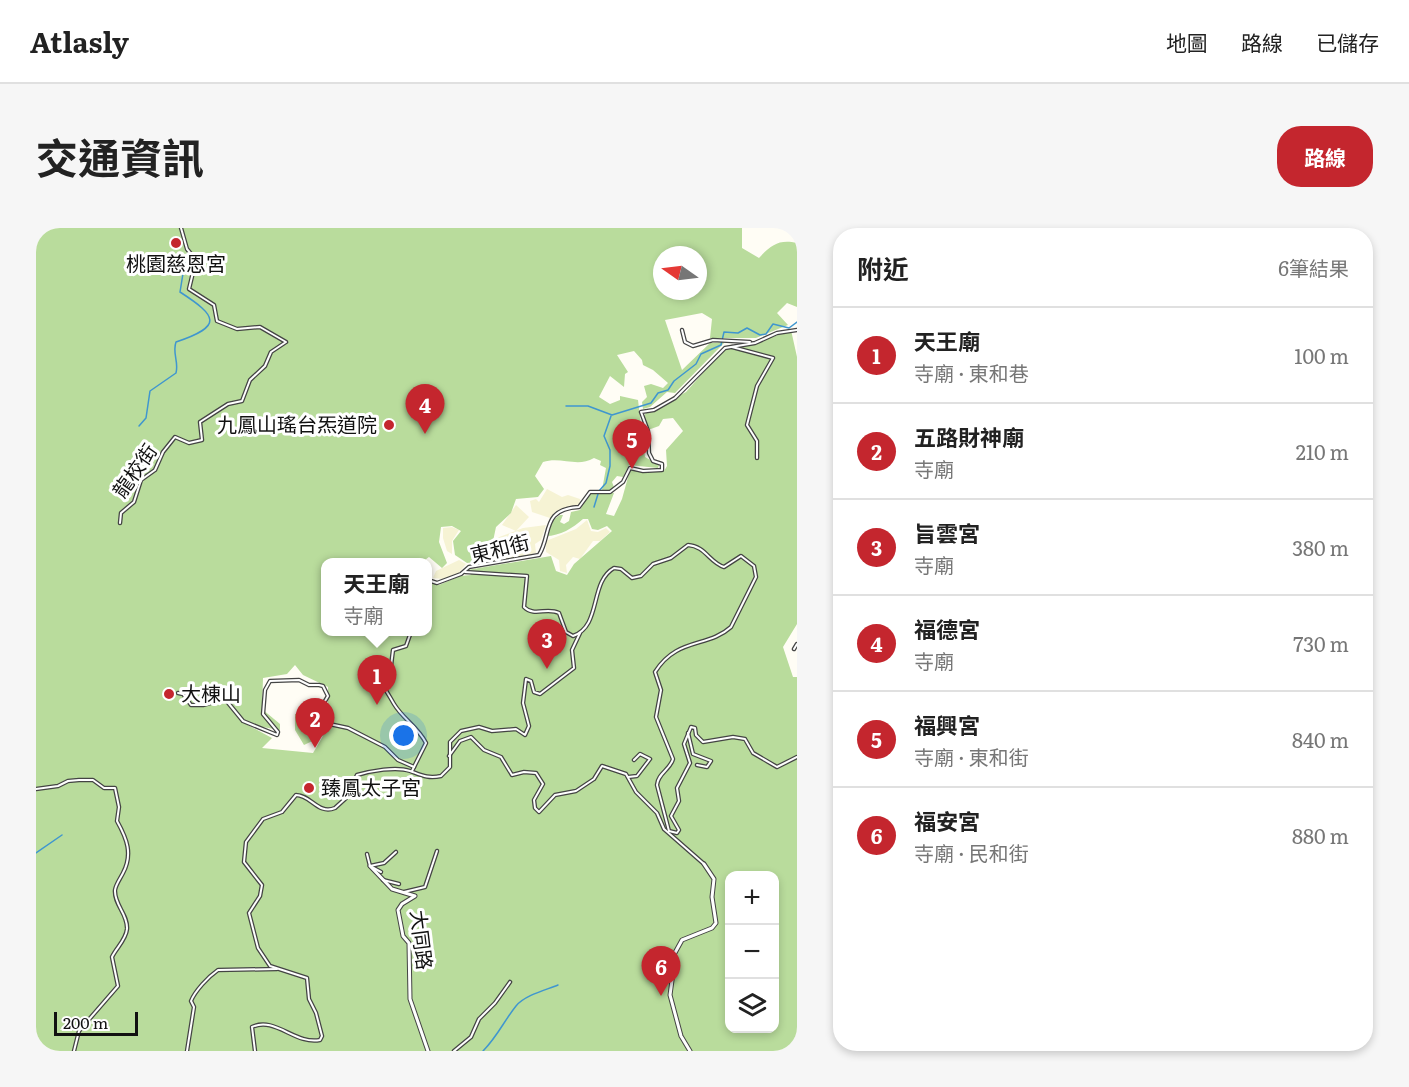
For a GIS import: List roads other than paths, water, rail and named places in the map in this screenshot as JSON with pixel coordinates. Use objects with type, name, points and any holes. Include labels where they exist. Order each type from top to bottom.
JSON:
[{"type":"street","name":"龍校街","points":[[120,523],[121,513],[134,502],[141,480],[155,470],[163,452],[175,437],[189,443],[202,440],[200,422],[228,404],[242,401],[250,380],[264,366],[271,352],[286,342],[260,327],[237,329],[217,321],[214,305],[189,289],[196,260],[186,249],[181,228]]},
{"type":"street","points":[[682,330],[685,342],[693,346],[721,340],[744,340],[753,343]]},
{"type":"street","points":[[729,346],[753,343],[777,333],[797,330]]},
{"type":"street","points":[[729,346],[773,358],[757,386],[747,425],[755,436],[757,458]]},
{"type":"street","name":"東和街","points":[[465,572],[470,567],[539,555],[548,522],[564,510],[579,507],[590,492],[610,492],[623,482],[630,468],[643,471],[662,470],[662,464],[653,461],[648,453],[648,431],[641,412],[654,410],[675,398],[709,362],[729,346]]},
{"type":"street","points":[[255,1051],[252,1027],[259,1024],[280,1028],[306,1041],[320,1040],[322,1036],[316,1013],[309,999],[307,978],[270,966],[261,955],[249,913],[260,896],[262,885],[244,862],[244,848],[249,836],[267,816],[282,812],[296,795],[304,796],[315,805],[330,810],[345,798],[357,775],[411,771],[423,777],[441,776],[449,770],[450,742],[461,731],[479,727],[492,731],[511,728],[525,735],[529,726],[523,703],[526,679],[531,681],[534,692],[540,694],[571,672],[574,664],[572,650],[580,633],[588,625],[604,574],[614,568],[636,578],[653,564],[671,558],[692,545],[706,552],[719,566],[724,567],[741,556],[745,557],[757,571],[752,588],[726,632],[684,645],[668,657],[655,672],[661,690],[656,717],[673,759],[670,766],[658,778],[657,785],[669,831],[704,864],[714,879],[712,897],[716,923],[712,928],[682,940],[671,960],[673,973],[670,995],[681,1036],[690,1051]]},
{"type":"street","points":[[432,581],[437,583],[465,572]]},
{"type":"street","name":"東和街","points":[[465,572],[524,574],[528,578],[524,598],[528,611],[553,610],[561,616],[566,632],[573,636],[580,633]]},
{"type":"street","points":[[410,636],[406,646],[393,650],[391,666],[382,677],[381,683],[389,693],[394,705],[413,723],[426,743],[411,771]]},
{"type":"street","points":[[794,649],[797,644]]},
{"type":"street","points":[[178,693],[183,694],[191,705],[203,705],[225,699],[243,721],[277,735],[278,732],[263,714],[267,685],[270,681],[287,680],[319,685],[328,696],[318,713],[320,722],[348,728],[385,747],[398,760],[414,767]]},
{"type":"street","points":[[449,756],[460,741],[471,737],[484,750],[501,757],[505,767],[513,775],[524,772],[536,773],[543,784],[534,800],[535,808],[539,812],[555,795],[569,794],[594,779],[602,766],[623,772],[636,792],[657,813],[664,829],[677,833],[679,830],[671,816],[679,801],[677,788],[690,763],[684,750],[687,732],[693,726],[703,742],[733,737],[745,739],[753,753],[777,767],[797,757]]},
{"type":"street","points":[[687,732],[693,754],[711,761],[707,767],[697,765]]},
{"type":"street","points":[[628,777],[637,776],[650,759],[640,754],[634,759]]},
{"type":"street","points":[[36,789],[79,780],[93,780],[104,788],[115,788],[119,807],[117,822],[124,831],[128,849],[129,859],[115,889],[118,903],[125,914],[127,931],[112,957],[118,986],[83,1026],[74,1051]]},
{"type":"street","points":[[401,893],[425,886],[437,851]]},
{"type":"street","points":[[370,866],[384,863],[396,852]]},
{"type":"street","points":[[367,854],[370,866],[381,872]]},
{"type":"street","name":"大同路","points":[[370,866],[392,889],[416,896],[402,904],[398,910],[403,936],[409,943],[410,999],[427,1041],[428,1051]]},
{"type":"street","points":[[383,880],[399,884]]},
{"type":"street","points":[[187,1051],[194,1007],[191,1001],[195,990],[207,982],[213,973],[218,970],[278,969]]},
{"type":"street","points":[[454,1051],[471,1037],[479,1019],[495,1003],[510,982]]},
{"type":"waterway","points":[[139,426],[146,418],[150,391],[176,373],[176,342],[202,331],[210,320],[202,308],[180,292],[186,255]]},
{"type":"waterway","points":[[566,406],[588,406],[612,415],[651,403],[658,393],[668,390],[674,381],[696,364],[701,354],[721,345],[724,332],[738,333],[747,328],[760,335],[766,334],[773,324],[789,328],[797,322]]},
{"type":"waterway","points":[[599,491],[606,483],[610,466],[610,450],[604,436],[611,416]]},
{"type":"waterway","points":[[594,507],[598,494]]},
{"type":"waterway","points":[[36,853],[62,835]]},
{"type":"waterway","points":[[483,1051],[520,1002],[558,985]]},
{"type":"place","name":"桃園慈恩宮","points":[[176,243]]},
{"type":"place","name":"九鳳山瑤台炁道院","points":[[389,425]]},
{"type":"place","name":"福德宮","points":[[425,434]]},
{"type":"place","name":"福興宮","points":[[632,469]]},
{"type":"place","name":"旨雲宮","points":[[547,669]]},
{"type":"place","name":"大棟山","points":[[169,694]]},
{"type":"place","name":"天王廟","points":[[377,705]]},
{"type":"place","name":"五路財神廟","points":[[315,748]]},
{"type":"place","name":"臻鳳太子宮","points":[[309,788]]},
{"type":"place","name":"福安宮","points":[[661,996]]}]
